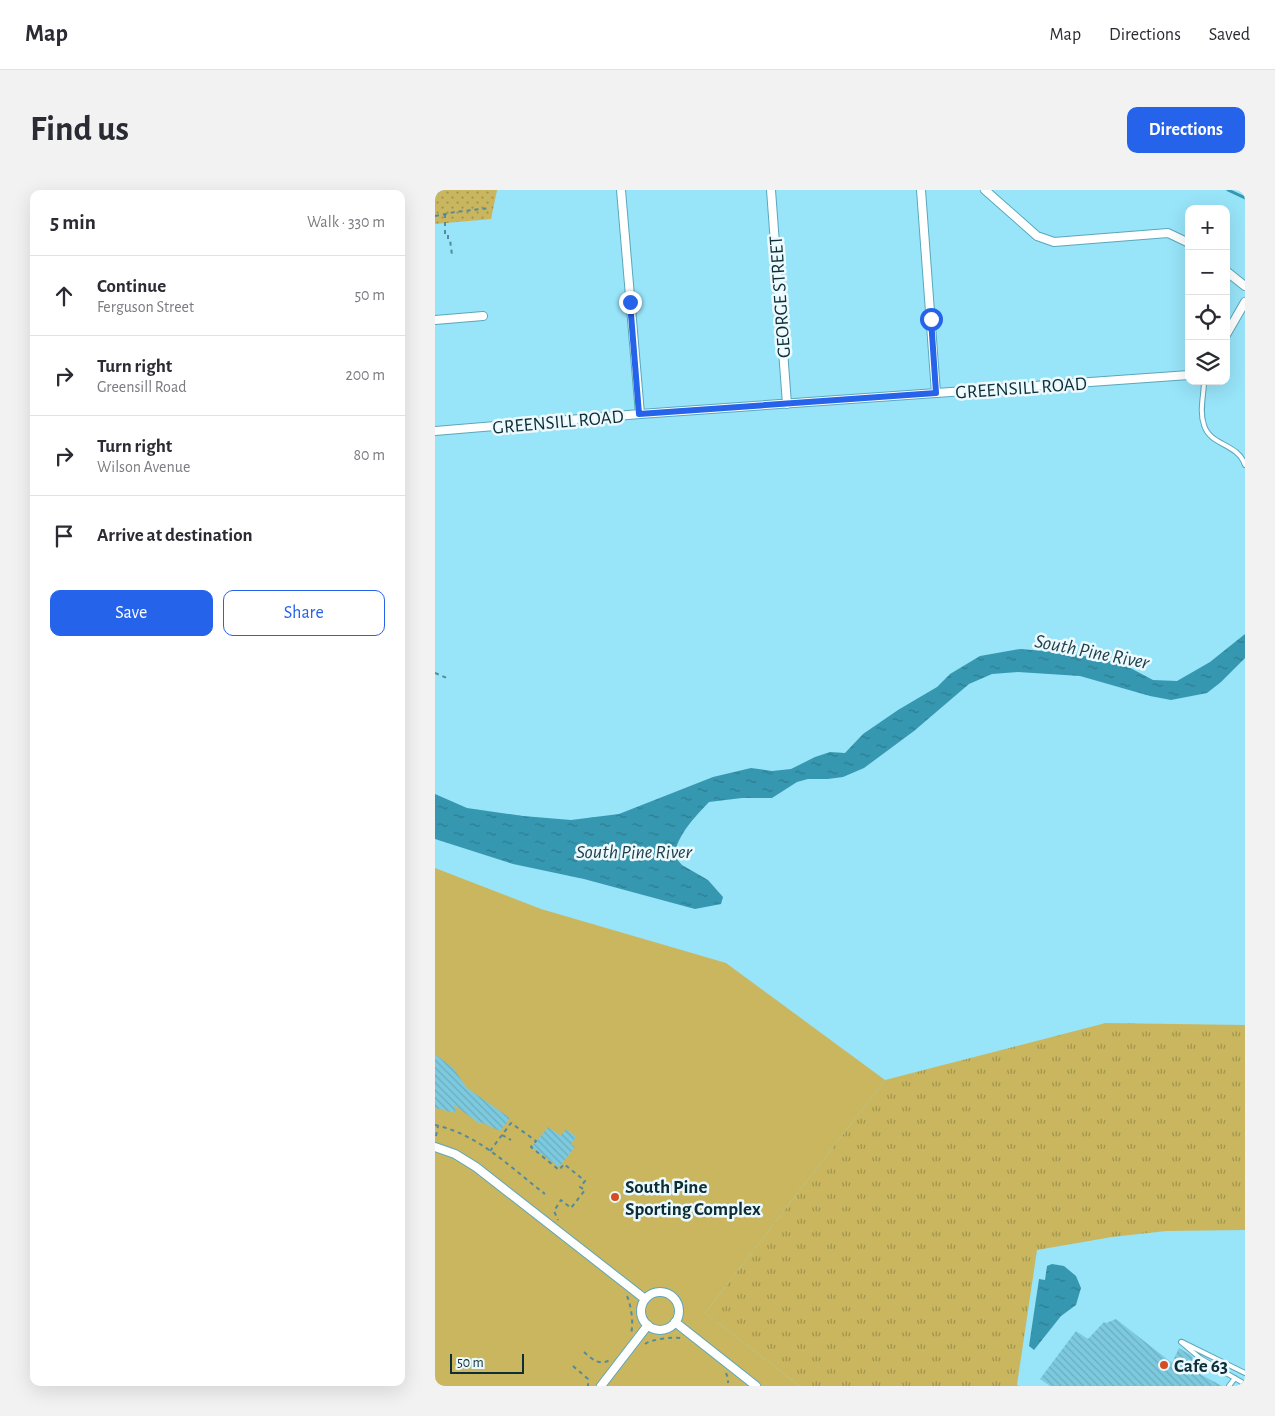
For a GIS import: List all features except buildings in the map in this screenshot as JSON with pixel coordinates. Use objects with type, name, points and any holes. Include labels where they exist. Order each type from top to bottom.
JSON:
[{"type":"street","points":[[621,190],[639,414]]},
{"type":"street","name":"GEORGE STREET","points":[[771,190],[787,404]]},
{"type":"street","points":[[921,190],[936,393]]},
{"type":"street","points":[[985,190],[1037,236],[1054,242],[1168,233],[1185,241]]},
{"type":"street","points":[[1230,274],[1245,286]]},
{"type":"street","points":[[1230,328],[1245,302]]},
{"type":"street","points":[[435,320],[483,316]]},
{"type":"street","name":"GREENSILL ROAD","points":[[435,431],[639,414],[1185,375]]},
{"type":"street","points":[[435,1147],[455,1154],[476,1167],[645,1299]]},
{"type":"street","points":[[657,1292],[663,1292],[675,1298],[679,1310],[675,1322],[665,1329],[653,1328],[648,1325],[644,1321],[641,1310],[645,1299],[657,1292]]},
{"type":"street","points":[[675,1322],[756,1386]]},
{"type":"street","points":[[601,1386],[648,1325]]},
{"type":"lane","points":[[1204,385],[1202,410],[1206,431],[1241,455],[1245,465]]},
{"type":"lane","points":[[1245,1373],[1181,1342],[1200,1358],[1245,1384]]},
{"type":"lane","points":[[1229,1386],[1235,1378]]},
{"type":"path","points":[[435,216],[490,208]]},
{"type":"path","points":[[445,214],[445,234],[448,234],[452,255]]},
{"type":"path","points":[[435,673],[447,678]]},
{"type":"path","points":[[490,1151],[511,1122],[535,1141],[531,1148],[559,1170],[564,1164],[585,1181],[581,1187],[585,1190],[571,1208],[561,1200],[556,1206],[555,1214],[560,1222]]},
{"type":"path","points":[[436,1136],[437,1125],[466,1135],[490,1151],[545,1194]]},
{"type":"path","points":[[502,1135],[511,1140]]},
{"type":"path","points":[[627,1297],[631,1307],[633,1326],[631,1333]]},
{"type":"path","points":[[645,1344],[651,1340],[681,1338]]},
{"type":"path","points":[[584,1352],[599,1363],[609,1361],[614,1354]]},
{"type":"path","points":[[573,1366],[588,1379],[588,1386]]},
{"type":"path","points":[[726,1374],[728,1383]]},
{"type":"green space","points":[[435,190],[497,190],[491,219],[435,224]]},
{"type":"green space","name":"South Pine Sporting Complex","points":[[435,868],[541,909],[726,963],[885,1080],[705,1313],[800,1386],[435,1386]]},
{"type":"green space","points":[[1106,1023],[1245,1025],[1245,1230],[1166,1231],[1112,1237],[1037,1250],[1017,1385],[1019,1386],[800,1386],[705,1313],[885,1080]]},
{"type":"water","name":"South Pine River","points":[[1245,634],[1245,658],[1207,693],[1171,700],[1080,676],[1018,672],[992,674],[969,684],[914,731],[864,768],[843,777],[808,779],[797,782],[772,798],[742,798],[709,802],[683,833],[674,856],[682,865],[708,880],[723,897],[721,904],[695,909],[584,879],[513,864],[435,839],[435,794],[467,808],[523,816],[571,820],[619,814],[713,777],[751,768],[772,771],[791,769],[830,752],[845,753],[863,734],[937,687],[950,674],[980,656],[1020,649],[1068,653],[1121,663],[1153,680],[1177,681],[1210,662]]},
{"type":"water","points":[[1052,1264],[1064,1266],[1076,1276],[1081,1288],[1076,1305],[1061,1316],[1034,1350],[1029,1346],[1039,1279],[1045,1280],[1047,1266]]},
{"type":"waterway","points":[[1228,190],[1245,198]]},
{"type":"place","name":"South Pine Sporting Complex","points":[[615,1197]]},
{"type":"place","name":"Cafe 63","points":[[1164,1365]]},
{"type":"route","points":[[630,302],[639,414],[936,393],[931,319]]}]
